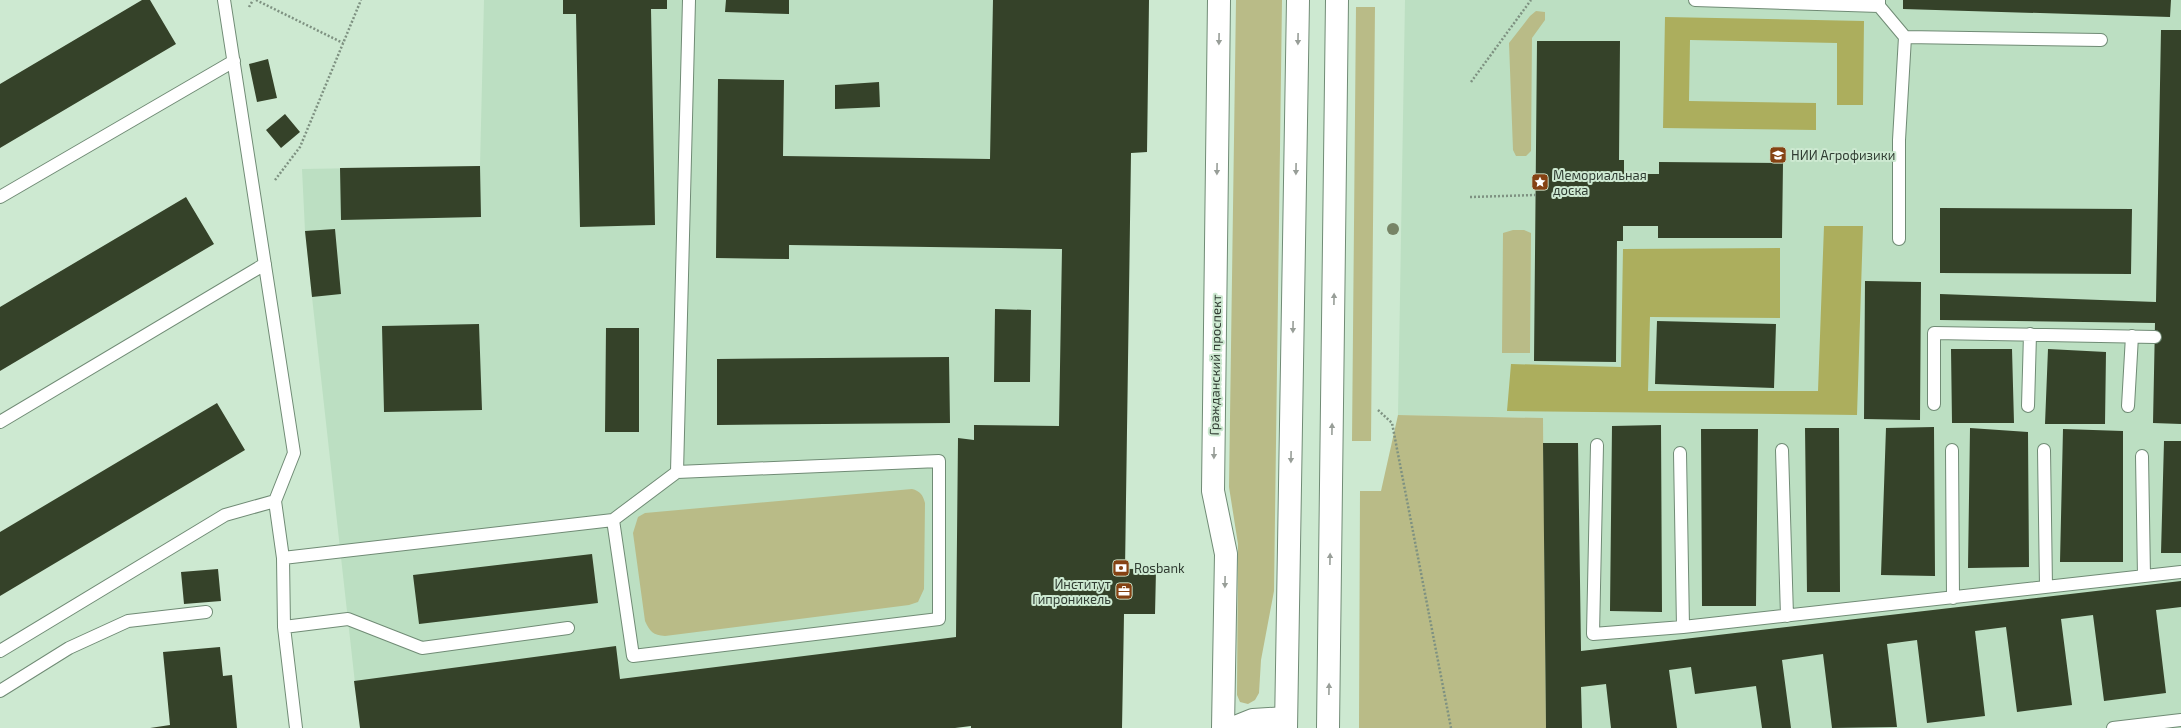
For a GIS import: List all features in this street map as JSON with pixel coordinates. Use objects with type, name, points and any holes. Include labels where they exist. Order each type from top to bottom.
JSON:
[{"type":"main road","name":"Гражданский проспект","points":[[1219,0],[1213,491],[1226,554],[1223,728]]},
{"type":"main road","points":[[1233,728],[1253,720],[1286,723],[1298,0]]},
{"type":"main road","points":[[1328,728],[1337,0]]},
{"type":"lane","points":[[224,0],[294,453],[275,501],[283,558],[284,626],[296,728]]},
{"type":"lane","points":[[677,472],[689,0]]},
{"type":"lane","points":[[1695,0],[1879,3],[1905,37],[1899,140],[1899,239]]},
{"type":"lane","points":[[1905,37],[2101,40]]},
{"type":"lane","points":[[0,197],[234,61]]},
{"type":"lane","points":[[0,422],[265,264]]},
{"type":"lane","points":[[1934,404],[1934,333],[2155,337]]},
{"type":"lane","points":[[2028,406],[2030,334]]},
{"type":"lane","points":[[2128,406],[2132,336]]},
{"type":"lane","points":[[1597,445],[1594,634],[1683,627],[2181,572]]},
{"type":"lane","points":[[1782,450],[1787,616]]},
{"type":"lane","points":[[1952,450],[1952,598]]},
{"type":"lane","points":[[2044,450],[2046,587]]},
{"type":"lane","points":[[1680,453],[1683,627]]},
{"type":"lane","points":[[2142,456],[2144,576]]},
{"type":"lane","points":[[283,558],[613,520],[677,472],[939,461],[939,619],[634,656],[613,520]]},
{"type":"lane","points":[[0,651],[225,515],[275,501]]},
{"type":"lane","points":[[0,691],[69,648],[128,621],[206,612]]},
{"type":"lane","points":[[284,626],[348,619],[422,648],[568,628]]},
{"type":"lane","points":[[2113,728],[2181,720]]},
{"type":"path","points":[[256,0],[343,43]]},
{"type":"path","points":[[256,204],[300,147],[361,0]]},
{"type":"path","points":[[1471,82],[1531,0]]},
{"type":"path","points":[[1470,196],[1536,195]]},
{"type":"path","points":[[1378,410],[1392,423],[1451,728]]},
{"type":"shaded area","name":"Институт Гипроникель","points":[[484,0],[1149,0],[1147,152],[1131,153],[1125,568],[1156,569],[1155,614],[1124,614],[1122,728],[971,728],[970,726],[955,728],[360,728],[305,231],[302,169],[480,166]]},
{"type":"shaded area","points":[[1236,0],[1282,0],[1274,591],[1261,660],[1259,693],[1255,700],[1248,704],[1240,702],[1237,695],[1238,544],[1229,487]]},
{"type":"shaded area","points":[[1405,0],[2181,0],[2181,728],[1546,728],[1543,418],[1398,415]]},
{"type":"shaded area","points":[[1356,7],[1375,7],[1371,441],[1352,441]]},
{"type":"shaded area","points":[[1536,11],[1545,12],[1545,20],[1532,38],[1531,151],[1526,156],[1516,156],[1513,150],[1509,43],[1530,16]]},
{"type":"shaded area","points":[[1665,17],[1864,21],[1863,105],[1837,105],[1837,43],[1690,40],[1689,101],[1816,103],[1816,130],[1663,128]]},
{"type":"shaded area","points":[[1824,226],[1863,226],[1857,415],[1507,411],[1511,364],[1621,367],[1623,249],[1780,248],[1780,318],[1650,317],[1648,391],[1818,391]]},
{"type":"shaded area","points":[[1513,230],[1524,230],[1531,233],[1530,353],[1502,353],[1503,233]]},
{"type":"shaded area","points":[[1398,415],[1543,418],[1546,728],[1359,728],[1360,491],[1381,491]]},
{"type":"shaded area","points":[[912,489],[921,494],[925,503],[924,589],[918,602],[909,605],[665,636],[655,634],[647,625],[645,621],[633,533],[638,517],[645,513]]},
{"type":"building","points":[[142,0],[150,0],[176,44],[0,148],[0,84]]},
{"type":"building","points":[[563,0],[667,0],[667,9],[651,9],[655,225],[580,227],[576,14],[563,14]]},
{"type":"building","points":[[726,0],[789,0],[789,14],[725,12]]},
{"type":"building","points":[[993,0],[1149,0],[1147,152],[1131,153],[1125,569],[1156,569],[1155,614],[1124,614],[1122,728],[971,728],[971,726],[955,728],[360,728],[354,681],[616,646],[620,679],[956,637],[958,438],[974,440],[974,425],[1059,426],[1062,249],[789,245],[789,259],[716,258],[718,79],[784,80],[783,156],[990,159]]},
{"type":"building","points":[[1903,0],[2171,0],[2170,17],[1903,9]]},
{"type":"building","points":[[2161,30],[2181,30],[2181,424],[2153,423],[2155,323],[1940,320],[1940,294],[2156,302]]},
{"type":"building","points":[[1537,41],[1620,41],[1619,160],[1624,160],[1624,174],[1659,174],[1659,162],[1783,163],[1782,238],[1658,238],[1658,226],[1623,226],[1623,241],[1617,241],[1616,362],[1534,361]]},
{"type":"building","points":[[268,59],[277,98],[257,102],[249,64]]},
{"type":"building","points":[[879,82],[880,107],[835,109],[835,85]]},
{"type":"building","points":[[285,114],[300,132],[281,148],[266,130]]},
{"type":"building","points":[[480,166],[481,217],[341,220],[340,168]]},
{"type":"building","points":[[186,197],[214,244],[0,371],[0,307]]},
{"type":"building","points":[[1940,208],[2132,209],[2131,274],[1940,273]]},
{"type":"building","points":[[335,229],[341,294],[312,297],[305,231]]},
{"type":"building","points":[[1865,281],[1921,282],[1920,420],[1864,419]]},
{"type":"building","points":[[995,309],[1031,310],[1030,382],[994,382]]},
{"type":"building","points":[[1657,321],[1776,324],[1774,388],[1655,384]]},
{"type":"building","points":[[479,324],[482,410],[384,412],[382,326]]},
{"type":"building","points":[[606,328],[639,328],[639,432],[605,432]]},
{"type":"building","points":[[1951,349],[2012,349],[2014,423],[1952,423]]},
{"type":"building","points":[[2048,349],[2106,352],[2105,424],[2045,424]]},
{"type":"building","points":[[949,357],[950,423],[717,425],[717,359]]},
{"type":"building","points":[[217,403],[245,450],[0,596],[0,532]]},
{"type":"building","points":[[1661,425],[1662,612],[1610,611],[1612,426]]},
{"type":"building","points":[[1934,427],[1935,576],[1881,575],[1886,428]]},
{"type":"building","points":[[1805,428],[1839,428],[1840,592],[1807,592]]},
{"type":"building","points":[[1970,428],[2028,432],[2029,567],[1968,568]]},
{"type":"building","points":[[1701,429],[1758,429],[1756,606],[1702,606]]},
{"type":"building","points":[[2063,429],[2123,431],[2123,562],[2060,562]]},
{"type":"building","points":[[2164,441],[2181,441],[2181,553],[2161,553]]},
{"type":"building","points":[[1543,443],[1578,443],[1581,651],[2181,581],[2181,607],[2156,610],[2166,693],[2104,701],[2093,615],[2061,619],[2072,705],[2017,712],[2006,627],[1975,631],[1985,716],[1927,723],[1917,640],[1887,644],[1897,727],[1832,728],[1823,654],[1782,660],[1791,728],[1762,728],[1756,686],[1695,694],[1691,667],[1669,670],[1677,728],[1611,728],[1606,684],[1581,687],[1582,728],[1546,728]]},
{"type":"building","points":[[592,554],[598,603],[419,624],[413,575]]},
{"type":"building","points":[[218,569],[221,601],[184,604],[181,572]]},
{"type":"building","points":[[220,647],[223,676],[232,675],[237,728],[150,728],[170,725],[163,652]]},
{"type":"place","name":"НИИ Агрофизики","points":[[1778,155]]},
{"type":"place","name":"Мемориальная доска","points":[[1540,182]]},
{"type":"place","name":"Rosbank","points":[[1121,568]]},
{"type":"place","name":"Институт Гипроникель","points":[[1124,591]]}]
